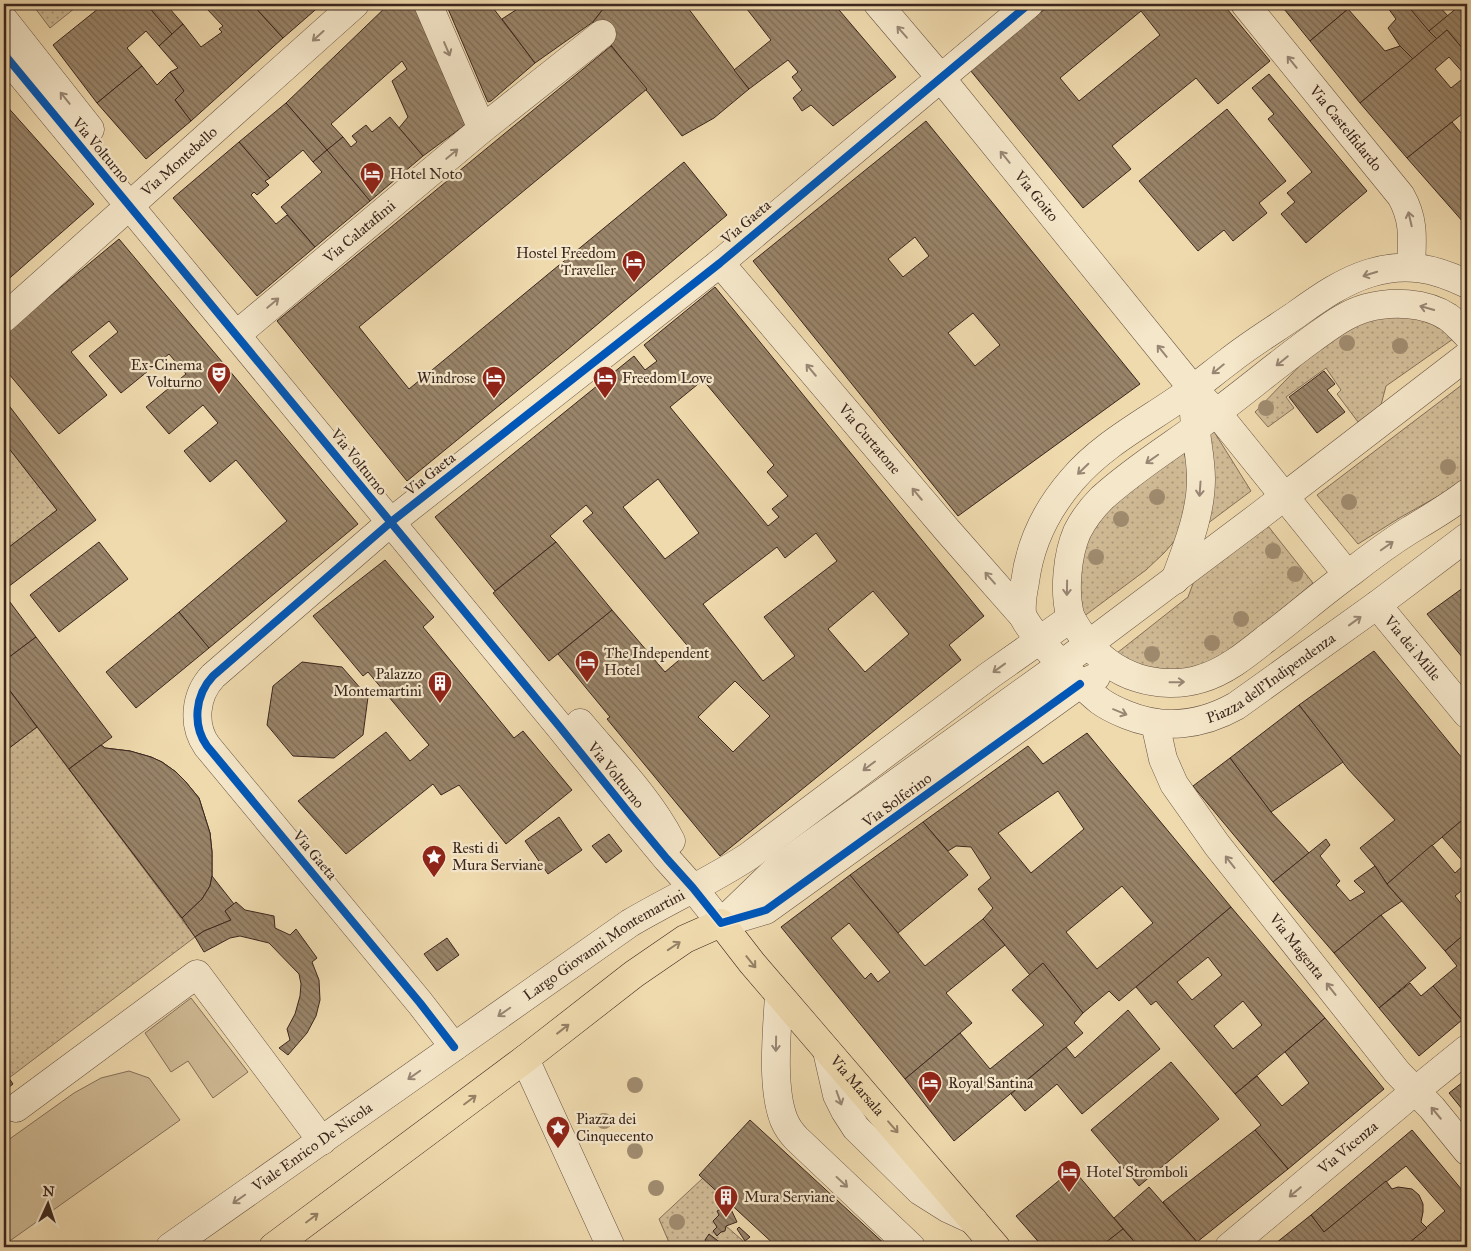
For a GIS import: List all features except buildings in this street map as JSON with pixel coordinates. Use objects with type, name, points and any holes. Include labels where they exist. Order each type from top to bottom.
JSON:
[{"type":"main road","name":"Via Marsala","points":[[721,923],[779,996],[996,1247]]},
{"type":"main road","points":[[273,1247],[525,1059],[634,974],[685,939],[721,923]]},
{"type":"street","name":"Via Montebello","points":[[4,318],[355,4]]},
{"type":"street","points":[[428,4],[482,129]]},
{"type":"street","name":"Via Goito","points":[[878,4],[940,77],[1193,389]]},
{"type":"street","name":"Via Gaeta","points":[[454,1047],[420,1003],[207,746],[199,732],[197,718],[199,701],[208,681],[398,517],[720,263],[1029,4]]},
{"type":"street","name":"Via Castelfidardo","points":[[1245,4],[1401,196],[1409,212],[1412,224],[1411,267]]},
{"type":"street","name":"Via Volturno","points":[[4,20],[136,200]]},
{"type":"street","name":"Via Calatafimi","points":[[242,329],[482,129],[602,34]]},
{"type":"street","name":"Via Volturno","points":[[4,54],[136,200],[398,517],[667,859],[693,888]]},
{"type":"street","name":"Via Curtatone","points":[[720,263],[1022,615]]},
{"type":"street","points":[[1022,615],[1023,590],[1029,558],[1040,528],[1053,504],[1072,479],[1094,458],[1148,418],[1193,389],[1230,359],[1316,300],[1343,284],[1371,273],[1411,267],[1436,271],[1467,284]]},
{"type":"street","name":"Piazza dell'Indipendenza","points":[[1467,335],[1447,316],[1425,307],[1408,304],[1364,308],[1330,325],[1216,413],[1144,465],[1095,505],[1076,534],[1072,548],[1068,571],[1067,595],[1071,618],[1088,644],[1116,668],[1137,678],[1161,682],[1188,682],[1217,673],[1248,653],[1347,574],[1467,493]]},
{"type":"street","points":[[1062,664],[1175,580],[1467,356]]},
{"type":"street","points":[[1193,389],[1216,413],[1347,574]]},
{"type":"street","points":[[1175,580],[1189,544],[1199,501],[1201,478],[1194,429],[1193,389]]},
{"type":"street","name":"Piazza dell'Indipendenza","points":[[1022,615],[1039,639],[1080,684],[1112,709],[1155,723],[1172,724],[1198,721],[1231,709],[1377,605],[1467,536]]},
{"type":"street","name":"Via dei Mille","points":[[1377,605],[1467,714]]},
{"type":"street","points":[[693,888],[725,872],[749,856],[1039,639],[1071,618]]},
{"type":"street","name":"Via Solferino","points":[[721,923],[778,868],[1062,664]]},
{"type":"street","name":"Via Solferino","points":[[721,923],[766,910],[1080,684],[1116,668]]},
{"type":"street","name":"Via Magenta","points":[[1155,723],[1163,759],[1169,776],[1178,792],[1223,853],[1391,1064],[1432,1108],[1467,1151]]},
{"type":"street","name":"Via Solferino","points":[[693,888],[778,868]]},
{"type":"street","name":"Largo Giovanni Montemartini","points":[[454,1047],[630,923],[693,888],[721,923]]},
{"type":"street","points":[[16,1108],[197,974],[322,1141]]},
{"type":"street","points":[[779,996],[776,1044],[777,1088],[786,1126],[797,1139],[912,1247]]},
{"type":"street","name":"Viale Enrico De Nicola","points":[[170,1247],[454,1047]]},
{"type":"street","name":"Via Vicenza","points":[[1229,1247],[1467,1049]]},
{"type":"street","points":[[525,1059],[611,1247]]},
{"type":"shaded area","points":[[32,4],[80,4],[50,28]]},
{"type":"shaded area","points":[[1404,315],[1438,324],[1453,339],[1386,386],[1381,405],[1358,422],[1337,394],[1341,390],[1326,368],[1286,397],[1294,408],[1268,427],[1255,412],[1314,351],[1362,321]]},
{"type":"shaded area","points":[[1467,381],[1467,478],[1358,544],[1317,495]]},
{"type":"shaded area","points":[[1213,430],[1251,491],[1207,524],[1204,437]]},
{"type":"shaded area","points":[[4,442],[57,510],[4,551]]},
{"type":"shaded area","points":[[1183,449],[1190,488],[1179,536],[1146,570],[1083,617],[1080,603],[1080,557],[1098,517]]},
{"type":"shaded area","points":[[1268,526],[1313,583],[1251,635],[1216,660],[1190,671],[1146,673],[1117,653],[1188,597],[1194,581]]},
{"type":"shaded area","points":[[37,727],[195,937],[9,1078],[4,1071],[4,752]]},
{"type":"shaded area","points":[[191,998],[248,1072],[213,1098],[188,1061],[171,1072],[145,1033]]},
{"type":"shaded area","points":[[129,1071],[149,1078],[180,1120],[4,1245],[4,1143],[74,1093],[101,1078]]},
{"type":"shaded area","points":[[703,1178],[727,1199],[726,1226],[750,1247],[671,1247],[659,1219]]},
{"type":"cycle path","points":[[454,1047],[420,1003],[207,746],[202,738],[198,720],[199,701],[202,692],[213,676],[391,522],[720,263],[1029,4]]},
{"type":"cycle path","points":[[4,54],[721,923],[766,910],[1080,684]]},
{"type":"place","name":"Hotel Noto","points":[[372,195]]},
{"type":"place","name":"Hostel Freedom Traveller","points":[[634,283]]},
{"type":"place","name":"Ex-Cinema Volturno","points":[[219,395]]},
{"type":"place","name":"Windrose","points":[[494,399]]},
{"type":"place","name":"Freedom Love","points":[[605,399]]},
{"type":"place","name":"The Independent Hotel","points":[[587,683]]},
{"type":"place","name":"Palazzo Montemartini","points":[[440,704]]},
{"type":"place","name":"Resti di Mura Serviane","points":[[434,878]]},
{"type":"place","name":"Royal Santina","points":[[930,1104]]},
{"type":"place","name":"Piazza dei Cinquecento","points":[[558,1149]]},
{"type":"place","name":"Hotel Stromboli","points":[[1069,1193]]},
{"type":"place","name":"Mura Serviane","points":[[726,1218]]}]
